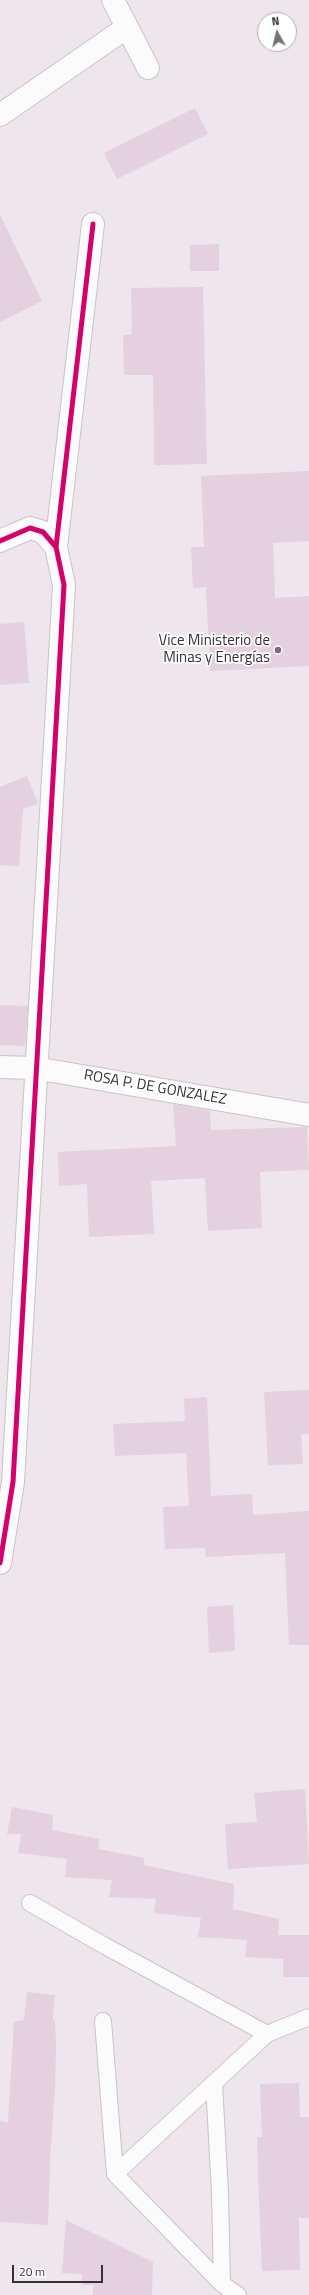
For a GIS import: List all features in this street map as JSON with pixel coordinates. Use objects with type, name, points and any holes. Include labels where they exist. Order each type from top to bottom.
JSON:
[{"type":"street","points":[[113,0],[126,28],[148,68]]},
{"type":"street","points":[[0,115],[126,28]]},
{"type":"street","points":[[0,1563],[35,1068],[64,585],[56,547],[93,224]]},
{"type":"street","points":[[0,541],[30,528],[43,532],[56,547]]},
{"type":"street","name":"ROSA P. DE GONZALEZ","points":[[0,1067],[35,1068],[309,1115]]},
{"type":"lane","points":[[30,1903],[105,1946],[268,2034]]},
{"type":"lane","points":[[115,2174],[268,2034],[309,2017]]},
{"type":"lane","points":[[103,2021],[115,2174],[222,2284],[238,2295]]},
{"type":"lane","points":[[214,2083],[220,2193],[222,2284]]},
{"type":"building","points":[[195,108],[208,134],[117,179],[104,153]]},
{"type":"building","points":[[0,215],[42,301],[0,322]]},
{"type":"building","points":[[219,244],[219,271],[190,271],[190,245]]},
{"type":"building","points":[[203,287],[207,464],[154,465],[153,375],[124,375],[123,335],[131,335],[132,329],[131,288]]},
{"type":"building","points":[[309,471],[309,541],[273,543],[275,598],[309,596],[309,666],[210,671],[206,587],[193,588],[191,547],[204,547],[201,476]]},
{"type":"building","points":[[24,622],[29,683],[0,685],[0,624]]},
{"type":"building","points":[[27,776],[38,804],[23,809],[19,866],[0,865],[0,787]]},
{"type":"building","points":[[0,1005],[28,1006],[25,1046],[0,1045]]},
{"type":"building","points":[[173,1104],[210,1111],[211,1130],[307,1127],[309,1170],[260,1172],[262,1228],[208,1231],[205,1178],[151,1181],[154,1234],[89,1237],[87,1184],[59,1186],[58,1152],[176,1146]]},
{"type":"building","points":[[309,1390],[309,1434],[301,1434],[303,1464],[268,1465],[264,1392]]},
{"type":"building","points":[[207,1397],[211,1496],[252,1494],[253,1515],[309,1511],[309,1645],[289,1645],[285,1553],[206,1557],[205,1548],[165,1549],[163,1507],[189,1506],[186,1453],[115,1456],[113,1424],[185,1421],[184,1399]]},
{"type":"building","points":[[233,1605],[235,1651],[209,1653],[207,1607]]},
{"type":"building","points":[[305,1789],[309,1864],[228,1869],[225,1824],[257,1822],[254,1793]]},
{"type":"building","points":[[12,1807],[53,1815],[52,1830],[99,1839],[98,1849],[144,1858],[144,1865],[234,1884],[233,1909],[279,1919],[278,1935],[309,1935],[309,1977],[283,1977],[283,1959],[245,1957],[247,1940],[198,1937],[201,1918],[154,1913],[156,1899],[109,1897],[112,1880],[65,1877],[67,1859],[18,1853],[21,1834],[7,1834]]},
{"type":"building","points":[[27,1992],[55,1995],[53,2020],[55,2020],[56,2046],[55,2088],[50,2160],[48,2225],[0,2222],[0,2121],[8,2122],[14,2022],[24,2020]]},
{"type":"building","points":[[299,2083],[300,2117],[309,2117],[309,2218],[299,2218],[300,2270],[262,2271],[257,2137],[262,2137],[260,2084]]},
{"type":"building","points":[[66,2220],[153,2262],[152,2295],[93,2295],[93,2285],[82,2285],[82,2274],[62,2273]]},
{"type":"cycle path","points":[[56,547],[93,224]]},
{"type":"cycle path","points":[[0,541],[30,528],[43,532],[56,547],[64,585],[13,1482],[0,1563]]},
{"type":"place","name":"Vice Ministerio de Minas y Energías","points":[[278,650]]}]
